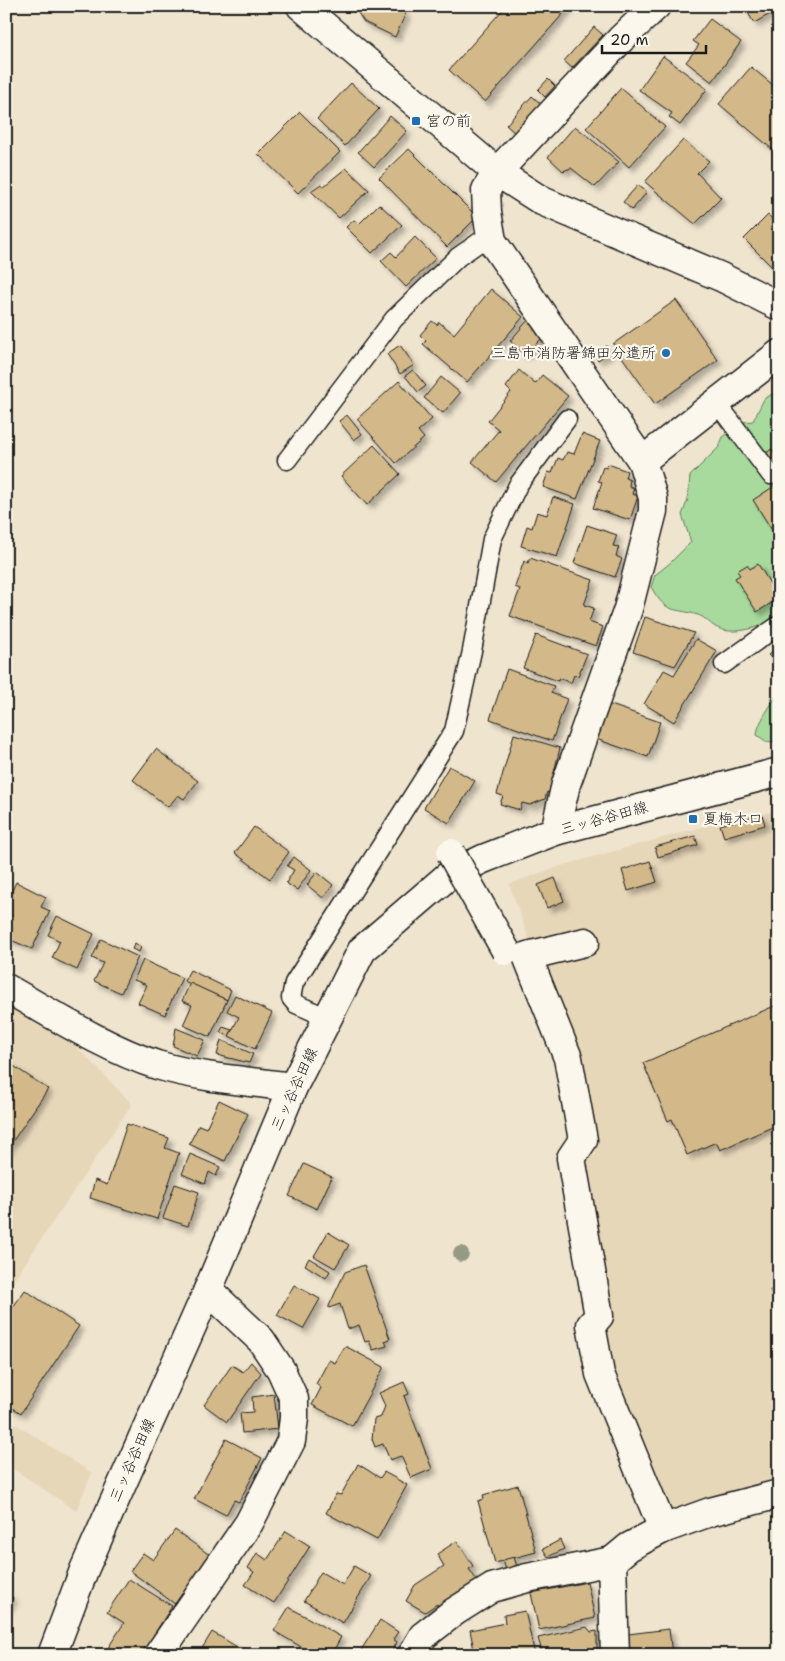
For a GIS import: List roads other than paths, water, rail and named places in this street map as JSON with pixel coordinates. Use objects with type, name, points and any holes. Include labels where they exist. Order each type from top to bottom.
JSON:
[{"type":"street","points":[[301,6],[497,172],[542,201],[721,277],[779,306]]},
{"type":"street","points":[[555,832],[566,784],[628,609],[653,511],[653,498],[642,461],[500,256],[492,241],[487,212],[486,190],[497,172],[621,40],[656,6]]},
{"type":"street","points":[[642,461],[779,354]]},
{"type":"street","name":"三ッ谷谷田線","points":[[52,1655],[84,1570],[208,1290],[293,1086],[362,950],[448,876],[483,858],[555,832],[779,772]]},
{"type":"street","points":[[451,853],[506,951]]},
{"type":"street","points":[[585,942],[527,956],[568,1058],[583,1140],[571,1158],[600,1316],[591,1325],[600,1374],[663,1529]]},
{"type":"street","points":[[6,988],[114,1046],[155,1064],[194,1074],[293,1086]]},
{"type":"street","points":[[158,1655],[249,1522],[291,1441],[294,1398],[281,1370],[261,1340],[208,1290]]},
{"type":"street","points":[[412,1655],[423,1636],[454,1612],[492,1588],[527,1578],[612,1561],[630,1547],[663,1529],[710,1512],[779,1494]]},
{"type":"street","points":[[612,1561],[615,1655]]},
{"type":"lane","points":[[287,460],[394,319],[458,257],[491,234]]},
{"type":"lane","points":[[717,402],[771,475]]},
{"type":"lane","points":[[328,1018],[296,1004],[291,998],[294,983],[454,731],[471,660],[492,539],[518,485],[567,419]]},
{"type":"lane","points":[[724,664],[779,625]]},
{"type":"place","name":"宮の前","points":[[416,121]]},
{"type":"place","name":"三島市消防署錦田分遣所","points":[[666,353]]},
{"type":"place","name":"夏梅木口","points":[[693,819]]}]
